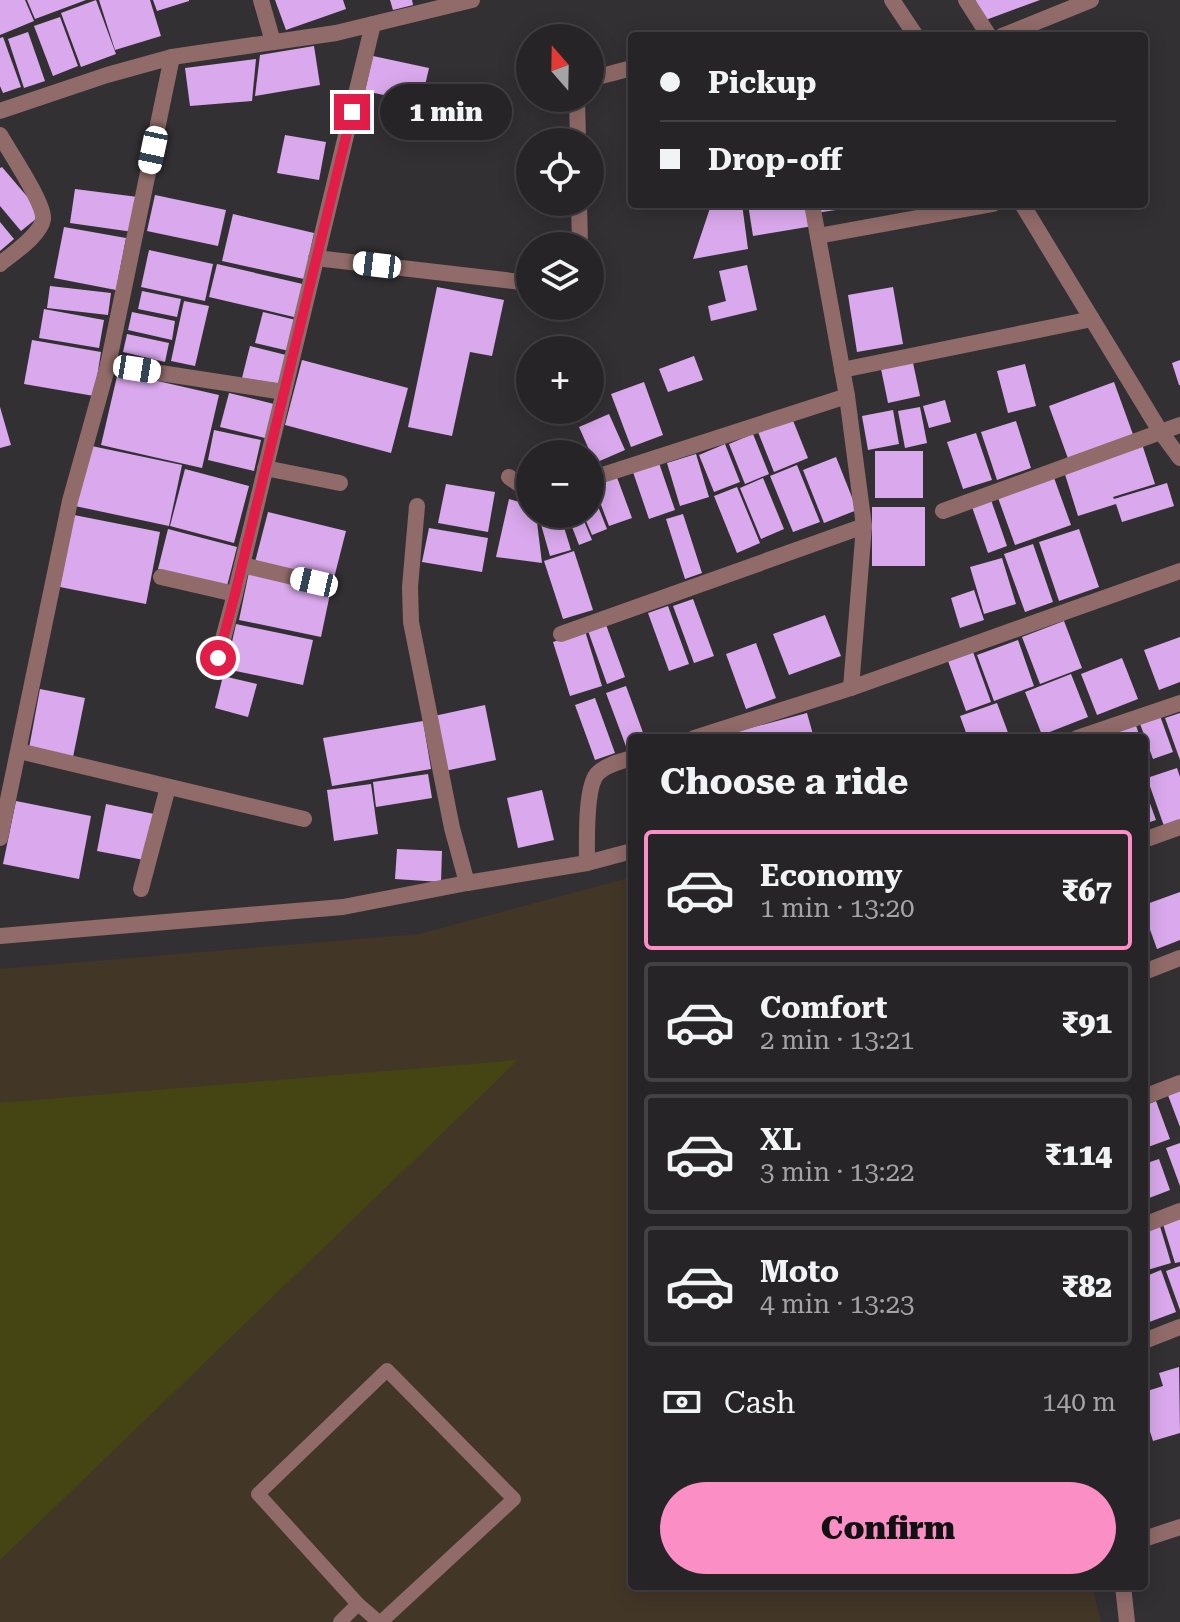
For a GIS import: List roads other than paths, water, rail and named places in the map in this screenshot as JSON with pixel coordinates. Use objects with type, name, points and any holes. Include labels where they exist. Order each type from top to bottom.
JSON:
[{"type":"street","points":[[261,0],[273,42]]},
{"type":"street","points":[[0,111],[172,57],[336,33],[472,0]]},
{"type":"street","points":[[892,0],[913,32]]},
{"type":"street","points":[[966,0],[986,32]]},
{"type":"street","points":[[1012,32],[1091,0]]},
{"type":"street","points":[[218,658],[373,24]]},
{"type":"street","points":[[0,838],[70,501],[108,365],[172,57]]},
{"type":"street","points":[[604,75],[628,69]]},
{"type":"street","points":[[0,135],[41,206],[43,220],[35,235],[0,264]]},
{"type":"street","points":[[813,208],[847,396],[864,526],[851,688]]},
{"type":"street","points":[[818,236],[971,208]]},
{"type":"street","points":[[1024,208],[1160,431],[1180,458]]},
{"type":"street","points":[[316,258],[516,281]]},
{"type":"street","points":[[842,370],[1092,319]]},
{"type":"street","points":[[108,365],[284,392]]},
{"type":"street","points":[[604,474],[847,396]]},
{"type":"street","points":[[943,511],[1180,425]]},
{"type":"street","points":[[265,468],[340,483]]},
{"type":"street","points":[[509,477],[516,482]]},
{"type":"street","points":[[417,506],[410,587],[411,622],[452,828],[467,883]]},
{"type":"street","points":[[561,634],[864,526]]},
{"type":"street","points":[[242,565],[314,582]]},
{"type":"street","points":[[707,734],[851,688],[1180,571]]},
{"type":"street","points":[[161,577],[235,594]]},
{"type":"street","points":[[1089,734],[1180,703]]},
{"type":"street","points":[[19,751],[304,819]]},
{"type":"street","points":[[587,863],[590,788],[598,773],[628,759]]},
{"type":"street","points":[[141,889],[168,787]]},
{"type":"street","points":[[1148,839],[1180,827]]},
{"type":"street","points":[[0,936],[343,907],[587,863],[628,852]]},
{"type":"street","points":[[1148,970],[1180,958]]},
{"type":"street","points":[[1148,1095],[1180,1083]]},
{"type":"street","points":[[1148,1223],[1180,1211]]},
{"type":"street","points":[[1148,1339],[1180,1327]]},
{"type":"street","points":[[1148,1538],[1180,1527]]},
{"type":"street","points":[[1123,1590],[1127,1622]]},
{"type":"lane","points":[[387,1370],[514,1499],[380,1622],[358,1604],[258,1494],[387,1370]]},
{"type":"lane","points":[[340,1622],[358,1604]]}]
